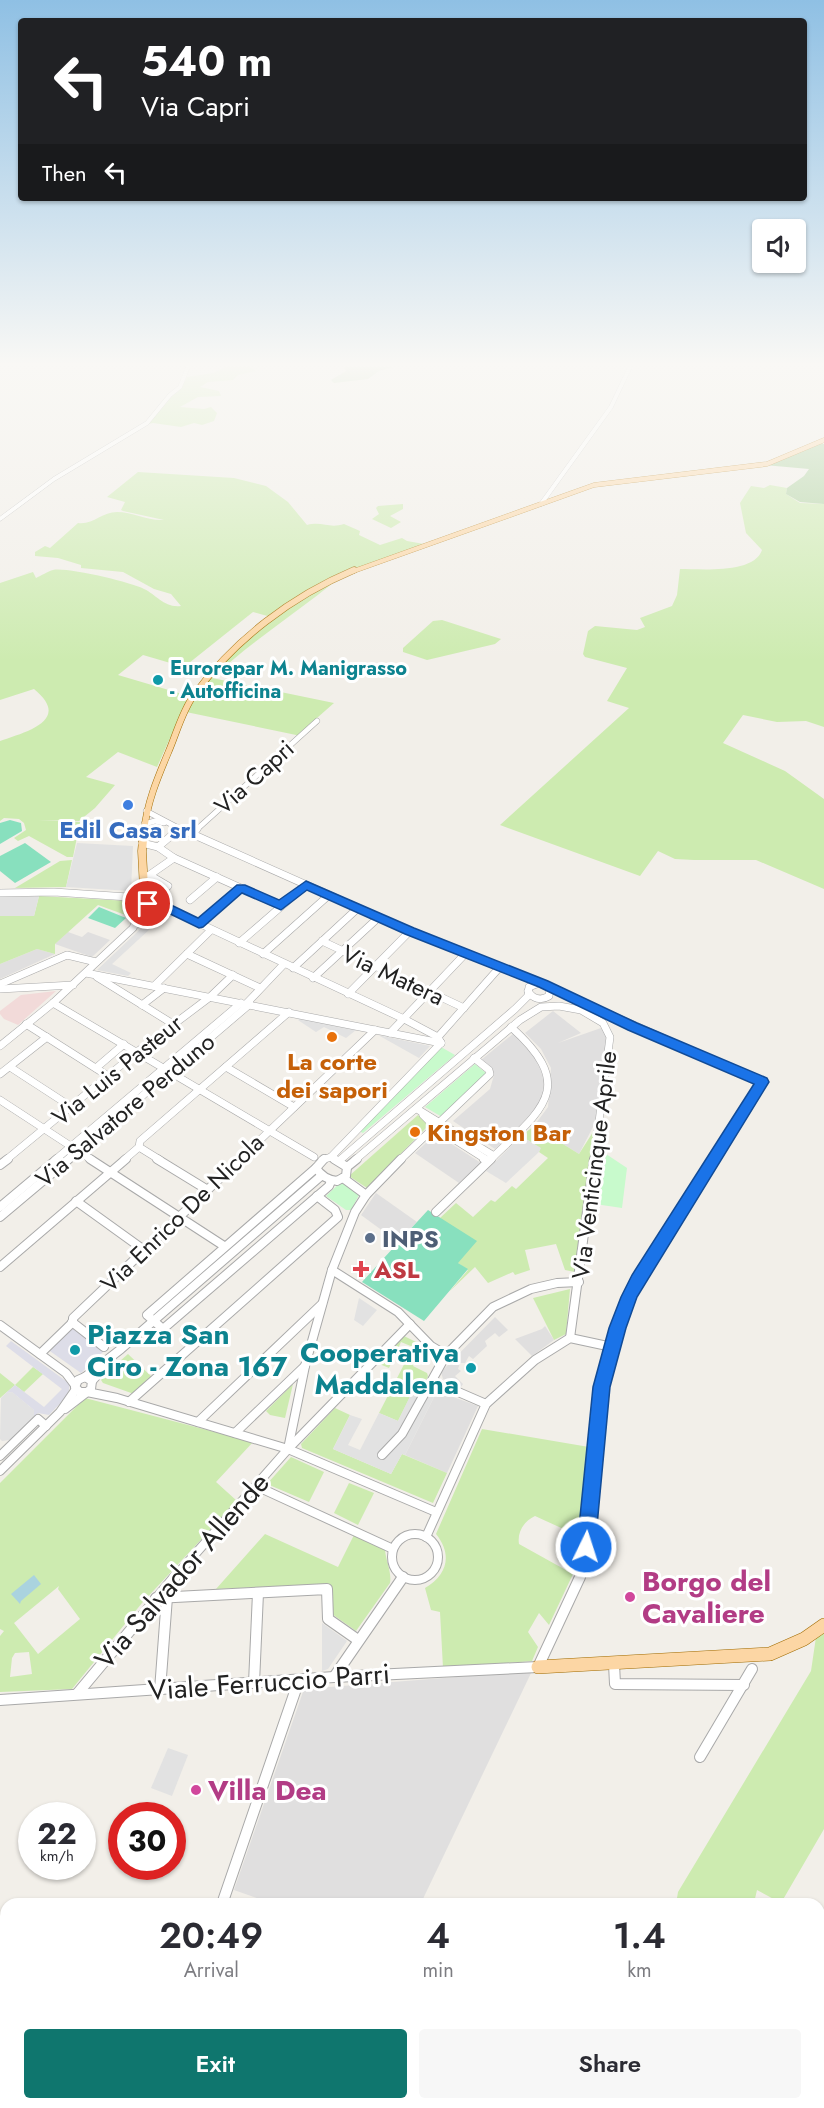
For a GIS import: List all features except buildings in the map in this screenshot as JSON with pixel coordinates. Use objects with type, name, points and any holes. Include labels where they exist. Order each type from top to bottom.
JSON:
[{"type":"main road","points":[[144,889],[146,876],[142,847],[146,811],[153,787],[193,696],[250,633],[304,594],[335,578],[594,485],[756,465]]},
{"type":"main road","points":[[538,1668],[770,1654],[804,1640],[824,1625]]},
{"type":"street","points":[[0,519],[54,479],[77,465]]},
{"type":"street","points":[[541,504],[569,465]]},
{"type":"street","name":"Via Capri","points":[[192,834],[317,721]]},
{"type":"street","name":"Via Capri","points":[[146,811],[178,828],[410,931],[575,999],[632,1027],[762,1082],[638,1280],[629,1297],[612,1347]]},
{"type":"street","name":"Via Capri","points":[[144,824],[155,821],[178,828]]},
{"type":"street","points":[[158,847],[178,828]]},
{"type":"street","points":[[142,847],[158,847],[174,858],[281,906]]},
{"type":"street","points":[[142,847],[164,852]]},
{"type":"street","points":[[146,876],[174,858]]},
{"type":"street","points":[[146,876],[168,886],[153,900]]},
{"type":"street","points":[[190,900],[217,877]]},
{"type":"street","points":[[239,943],[306,885]]},
{"type":"street","points":[[199,924],[241,888]]},
{"type":"street","points":[[144,889],[162,909]]},
{"type":"street","points":[[133,928],[142,903],[144,889]]},
{"type":"street","points":[[1,891],[54,892],[142,903],[175,912],[404,1019],[440,1040]]},
{"type":"street","points":[[263,954],[329,895]]},
{"type":"street","points":[[293,968],[358,908]]},
{"type":"street","points":[[0,1046],[89,974],[96,962],[133,928],[162,909]]},
{"type":"street","points":[[314,978],[379,917]]},
{"type":"street","points":[[154,986],[211,930]]},
{"type":"street","points":[[348,994],[410,931]]},
{"type":"street","name":"Via Matera","points":[[322,941],[464,1008]]},
{"type":"street","points":[[187,954],[260,988]]},
{"type":"street","points":[[390,1033],[465,954]]},
{"type":"street","points":[[0,984],[67,955],[96,962]]},
{"type":"street","name":"Via Salvatore Perduno","points":[[0,1217],[74,1149],[246,1004],[284,964]]},
{"type":"street","points":[[340,1160],[347,1167],[348,1173],[343,1178],[331,1181],[317,1196],[163,1329],[147,1315],[320,1161],[440,1040],[464,1008],[501,969]]},
{"type":"street","name":"Via Capri","points":[[501,969],[529,989],[535,998],[575,999]]},
{"type":"street","points":[[89,974],[390,1033],[440,1040]]},
{"type":"street","points":[[89,974],[173,1024]]},
{"type":"street","name":"Via Luis Pasteur","points":[[2,1161],[137,1052],[210,997],[232,975]]},
{"type":"street","points":[[53,1003],[320,1161],[340,1160],[515,1009],[529,989],[538,984]]},
{"type":"street","points":[[0,989],[73,985]]},
{"type":"street","points":[[142,1005],[164,988]]},
{"type":"street","points":[[515,1009],[549,996],[550,989]]},
{"type":"street","name":"Via Venticinque Aprile","points":[[347,1167],[511,1027],[541,1007],[559,1006],[581,1010],[603,1023],[610,1037],[570,1338]]},
{"type":"street","points":[[0,1267],[139,1147],[140,1141],[289,1012]]},
{"type":"street","points":[[26,1024],[108,1076]]},
{"type":"street","points":[[436,1212],[537,1114],[548,1091],[547,1071],[539,1054],[511,1027]]},
{"type":"street","name":"Via Enrico De Nicola","points":[[40,1354],[72,1322],[73,1318],[177,1217],[375,1030]]},
{"type":"street","points":[[0,1041],[12,1036]]},
{"type":"street","points":[[0,1074],[46,1037]]},
{"type":"street","name":"Via Luis Pasteur","points":[[96,1068],[124,1044]]},
{"type":"street","points":[[288,1449],[305,1366],[332,1270],[344,1238],[366,1195],[490,1074],[489,1070],[474,1059]]},
{"type":"street","points":[[9,1067],[70,1106]]},
{"type":"street","points":[[226,1067],[294,1107]]},
{"type":"street","points":[[0,1100],[224,1246]]},
{"type":"street","points":[[417,1109],[491,1158]]},
{"type":"street","points":[[139,1147],[206,1189]]},
{"type":"street","name":"Via Salvatore Perduno","points":[[0,1207],[74,1149]]},
{"type":"street","points":[[320,1161],[321,1176]]},
{"type":"street","points":[[321,1176],[331,1181]]},
{"type":"street","points":[[0,1471],[121,1349],[321,1176]]},
{"type":"street","points":[[343,1178],[366,1195]]},
{"type":"street","points":[[129,1402],[338,1217],[335,1210],[317,1196]]},
{"type":"street","points":[[76,1201],[144,1250]]},
{"type":"street","points":[[332,1270],[398,1312],[431,1346],[446,1355]]},
{"type":"street","points":[[382,1455],[402,1434],[446,1355],[493,1307],[511,1297],[557,1283],[579,1282]]},
{"type":"street","points":[[198,1422],[323,1302]]},
{"type":"street","points":[[72,1322],[104,1347]]},
{"type":"street","name":"Via Salvador Allende","points":[[77,1694],[156,1598],[288,1449],[410,1323]]},
{"type":"street","points":[[0,1325],[84,1385],[129,1402],[288,1449],[436,1512]]},
{"type":"street","points":[[426,1537],[486,1404],[536,1360],[570,1338],[612,1347],[602,1387],[582,1570],[538,1668]]},
{"type":"street","points":[[235,1433],[305,1366]]},
{"type":"street","points":[[433,1381],[486,1404]]},
{"type":"street","points":[[0,1456],[38,1419],[46,1426]]},
{"type":"street","points":[[256,1486],[393,1549]]},
{"type":"street","points":[[409,1535],[426,1537],[434,1545],[438,1555],[434,1571],[420,1580],[403,1577],[393,1565],[393,1549],[399,1540],[409,1535]]},
{"type":"street","points":[[334,1677],[403,1577]]},
{"type":"street","points":[[156,1598],[327,1589],[328,1619],[358,1640]]},
{"type":"street","points":[[254,1683],[258,1593]]},
{"type":"street","points":[[160,1690],[167,1597]]},
{"type":"street","points":[[614,1664],[615,1684],[744,1685]]},
{"type":"street","name":"Viale Ferruccio Parri","points":[[0,1700],[334,1677],[538,1668]]},
{"type":"street","points":[[700,1757],[752,1669]]},
{"type":"street","points":[[224,1898],[298,1680]]},
{"type":"shaded area","points":[[77,843],[133,846],[131,891],[66,887]]},
{"type":"shaded area","points":[[39,896],[34,916],[0,916],[0,897]]},
{"type":"shaded area","points":[[163,915],[112,964],[131,973],[128,976],[97,970],[152,918]]},
{"type":"shaded area","points":[[68,932],[82,937],[88,932],[110,940],[92,957],[55,944]]},
{"type":"shaded area","points":[[37,949],[55,954],[0,979],[0,964]]},
{"type":"shaded area","points":[[56,991],[18,1025],[4,1019],[0,1014],[0,1011],[21,995]]},
{"type":"shaded area","points":[[553,1011],[581,1033],[558,1043],[601,1028],[607,1036],[595,1123],[579,1154],[534,1126],[548,1107],[551,1068],[541,1049],[525,1033]]},
{"type":"shaded area","points":[[300,1018],[356,1030],[346,1038],[324,1027],[316,1032],[298,1020]]},
{"type":"shaded area","points":[[514,1033],[533,1050],[544,1074],[544,1088],[541,1101],[533,1113],[495,1149],[453,1121],[490,1089],[494,1075],[492,1069],[481,1060]]},
{"type":"shaded area","points":[[378,1035],[430,1046],[419,1058]]},
{"type":"shaded area","points":[[436,1134],[481,1163],[459,1183],[415,1153]]},
{"type":"shaded area","points":[[521,1136],[541,1148],[539,1152],[506,1183],[486,1171]]},
{"type":"shaded area","points":[[376,1193],[417,1222],[398,1242],[361,1215]]},
{"type":"shaded area","points":[[359,1298],[377,1310],[363,1326],[354,1320]]},
{"type":"shaded area","points":[[495,1317],[508,1330],[499,1337],[495,1333],[485,1341],[487,1346],[473,1359],[469,1356],[465,1363],[460,1363],[458,1369],[461,1371],[455,1376],[463,1384],[461,1387],[443,1379],[441,1372]]},
{"type":"shaded area","name":"Piazza San Ciro - Zona 167","points":[[72,1326],[104,1351],[81,1373],[47,1349]]},
{"type":"shaded area","points":[[545,1326],[554,1340],[532,1356],[515,1339],[542,1329]]},
{"type":"shaded area","points":[[11,1341],[70,1384],[68,1395],[49,1415],[38,1413],[34,1418],[34,1410],[12,1392],[6,1393],[15,1385],[44,1407],[62,1389],[6,1346]]},
{"type":"shaded area","points":[[417,1382],[437,1391],[405,1455],[402,1454],[391,1474],[333,1449],[350,1415],[362,1419],[348,1445],[360,1450],[379,1413],[398,1421]]},
{"type":"shaded area","points":[[437,1391],[478,1406],[447,1473],[405,1455]]},
{"type":"shaded area","points":[[12,1392],[34,1410],[34,1418],[10,1440],[2,1441],[0,1439],[1,1398],[6,1393]]},
{"type":"shaded area","points":[[322,1623],[347,1641],[328,1669],[322,1671]]},
{"type":"shaded area","points":[[532,1671],[423,1898],[257,1898],[234,1890],[304,1689]]},
{"type":"shaded area","points":[[168,1748],[188,1755],[172,1796],[151,1788]]},
{"type":"green space","points":[[768,465],[824,465],[824,504],[800,502],[786,494],[787,488],[804,476],[809,469]]},
{"type":"green space","points":[[138,472],[234,478],[266,486],[288,502],[307,525],[344,524],[360,531],[359,535],[380,545],[402,538],[424,544],[328,580],[271,617],[253,612],[184,667],[143,655],[118,675],[189,696],[157,767],[118,752],[86,777],[115,785],[95,808],[79,821],[38,820],[80,822],[73,857],[67,857],[29,836],[18,841],[14,838],[26,830],[24,823],[19,819],[4,818],[0,821],[0,741],[33,729],[47,717],[49,709],[45,700],[34,689],[0,700],[0,583],[33,572],[36,578],[53,570],[71,571],[137,586],[165,603],[181,606],[171,594],[154,589],[123,572],[81,568],[81,565],[58,558],[35,556],[35,552],[45,546],[50,548],[78,523],[88,522],[107,514],[123,512],[164,520],[123,511],[121,510],[125,502],[107,497]]},
{"type":"green space","points":[[770,485],[787,488],[786,494],[800,503],[824,504],[824,727],[806,721],[777,722],[743,715],[723,743],[785,771],[824,799],[824,889],[756,860],[675,859],[658,851],[640,876],[500,825],[629,708],[607,701],[627,668],[585,657],[583,654],[588,631],[595,626],[637,630],[645,627],[640,618],[672,606],[677,595],[680,569],[738,567],[757,558],[762,550],[746,533],[740,503],[751,486],[764,488]]},
{"type":"green space","points":[[403,504],[403,509],[390,516],[401,522],[391,528],[372,519],[379,514],[376,508],[378,506]]},
{"type":"green space","points":[[338,579],[242,652],[212,678],[334,703],[309,725],[301,736],[186,712],[202,684],[215,668],[247,638],[301,599]]},
{"type":"green space","points":[[442,620],[501,639],[495,644],[427,660],[403,652],[403,648],[433,621]]},
{"type":"green space","points":[[10,820],[21,823],[22,831],[0,844],[0,823]]},
{"type":"green space","points":[[25,843],[51,862],[15,883],[0,871],[0,856]]},
{"type":"green space","points":[[72,860],[66,887],[15,888],[60,861]]},
{"type":"green space","points":[[39,896],[134,903],[131,917],[98,905],[55,944],[55,954],[37,949],[0,964],[0,916],[34,916]]},
{"type":"green space","points":[[99,907],[126,918],[115,928],[88,918]]},
{"type":"green space","points":[[441,1047],[455,1055],[363,1133],[359,1131]]},
{"type":"green space","points":[[475,1064],[486,1073],[442,1117],[425,1107]]},
{"type":"green space","points":[[418,1115],[429,1125],[367,1188],[349,1176]]},
{"type":"green space","points":[[534,1126],[579,1154],[593,1132],[595,1133],[575,1272],[565,1270],[556,1244],[525,1250],[530,1270],[515,1275],[513,1272],[488,1283],[475,1267],[450,1291],[468,1270],[458,1263],[440,1218],[456,1203],[473,1217],[491,1200],[495,1202],[512,1186],[516,1189],[548,1158],[539,1152],[540,1148],[521,1136]]},
{"type":"green space","points":[[603,1152],[627,1168],[622,1208],[595,1204]]},
{"type":"green space","points":[[341,1182],[359,1195],[351,1210],[346,1210],[326,1196]]},
{"type":"green space","points":[[428,1210],[477,1241],[458,1263],[468,1269],[424,1321],[362,1282]]},
{"type":"green space","points":[[570,1289],[566,1334],[554,1340],[533,1298]]},
{"type":"green space","points":[[402,1335],[422,1345],[413,1366],[427,1373],[428,1376],[424,1385],[417,1383],[398,1421],[379,1413],[413,1347],[401,1342],[389,1368],[377,1363]]},
{"type":"green space","points":[[128,1354],[153,1378],[134,1394],[103,1383],[101,1380]]},
{"type":"green space","points":[[33,1367],[43,1374],[24,1392],[15,1385]]},
{"type":"green space","points":[[0,1373],[15,1385],[0,1398]]},
{"type":"green space","points":[[293,1384],[285,1418],[270,1415],[266,1411]]},
{"type":"green space","points":[[85,1398],[253,1442],[216,1482],[237,1501],[142,1603],[72,1689],[0,1692],[0,1636],[4,1631],[0,1629],[0,1483]],"holes":[[[59,1586],[58,1589],[80,1619],[38,1654],[14,1623]],[[29,1652],[32,1674],[10,1677],[12,1658],[15,1653]]]},
{"type":"green space","points":[[335,1408],[350,1415],[333,1449],[391,1474],[402,1454],[447,1473],[433,1503],[302,1448],[301,1444]]},
{"type":"green space","points":[[482,1429],[589,1447],[581,1537],[535,1516],[520,1531],[519,1544],[573,1574],[549,1625],[539,1613],[528,1632],[538,1647],[532,1661],[443,1668],[440,1612],[431,1610],[425,1588],[443,1571],[445,1549],[436,1534]]},
{"type":"green space","points":[[291,1457],[324,1472],[309,1502],[267,1484]]},
{"type":"green space","points":[[349,1483],[374,1493],[358,1525],[334,1513]]},
{"type":"green space","points":[[265,1534],[338,1567],[354,1535],[385,1550],[390,1583],[356,1631],[332,1614],[330,1584],[216,1589]]},
{"type":"green space","points":[[824,1629],[824,1829],[784,1898],[772,1898],[757,1890],[755,1898],[677,1898],[678,1892],[811,1671],[816,1637]]},
{"type":"water","points":[[34,1575],[41,1584],[20,1604],[11,1594]]},
{"type":"place","name":"Eurorepar M. Manigrasso - Autofficina","points":[[158,680]]},
{"type":"place","name":"Edil Casa srl","points":[[128,805]]},
{"type":"place","name":"La corte dei sapori","points":[[332,1037]]},
{"type":"place","name":"Kingston Bar","points":[[415,1132]]},
{"type":"place","name":"INPS","points":[[370,1238]]},
{"type":"place","name":"ASL","points":[[361,1269]]},
{"type":"place","name":"Piazza San Ciro - Zona 167","points":[[75,1350]]},
{"type":"place","name":"Cooperativa Maddalena","points":[[471,1368]]},
{"type":"place","name":"Borgo del Cavaliere","points":[[630,1597]]},
{"type":"place","name":"Villa Dea","points":[[196,1790]]},
{"type":"route","points":[[148,904],[163,905],[199,924],[241,888],[281,906],[306,885],[410,931],[538,984],[543,984],[632,1027],[762,1082],[629,1297],[602,1387],[589,1496],[586,1547]]}]
